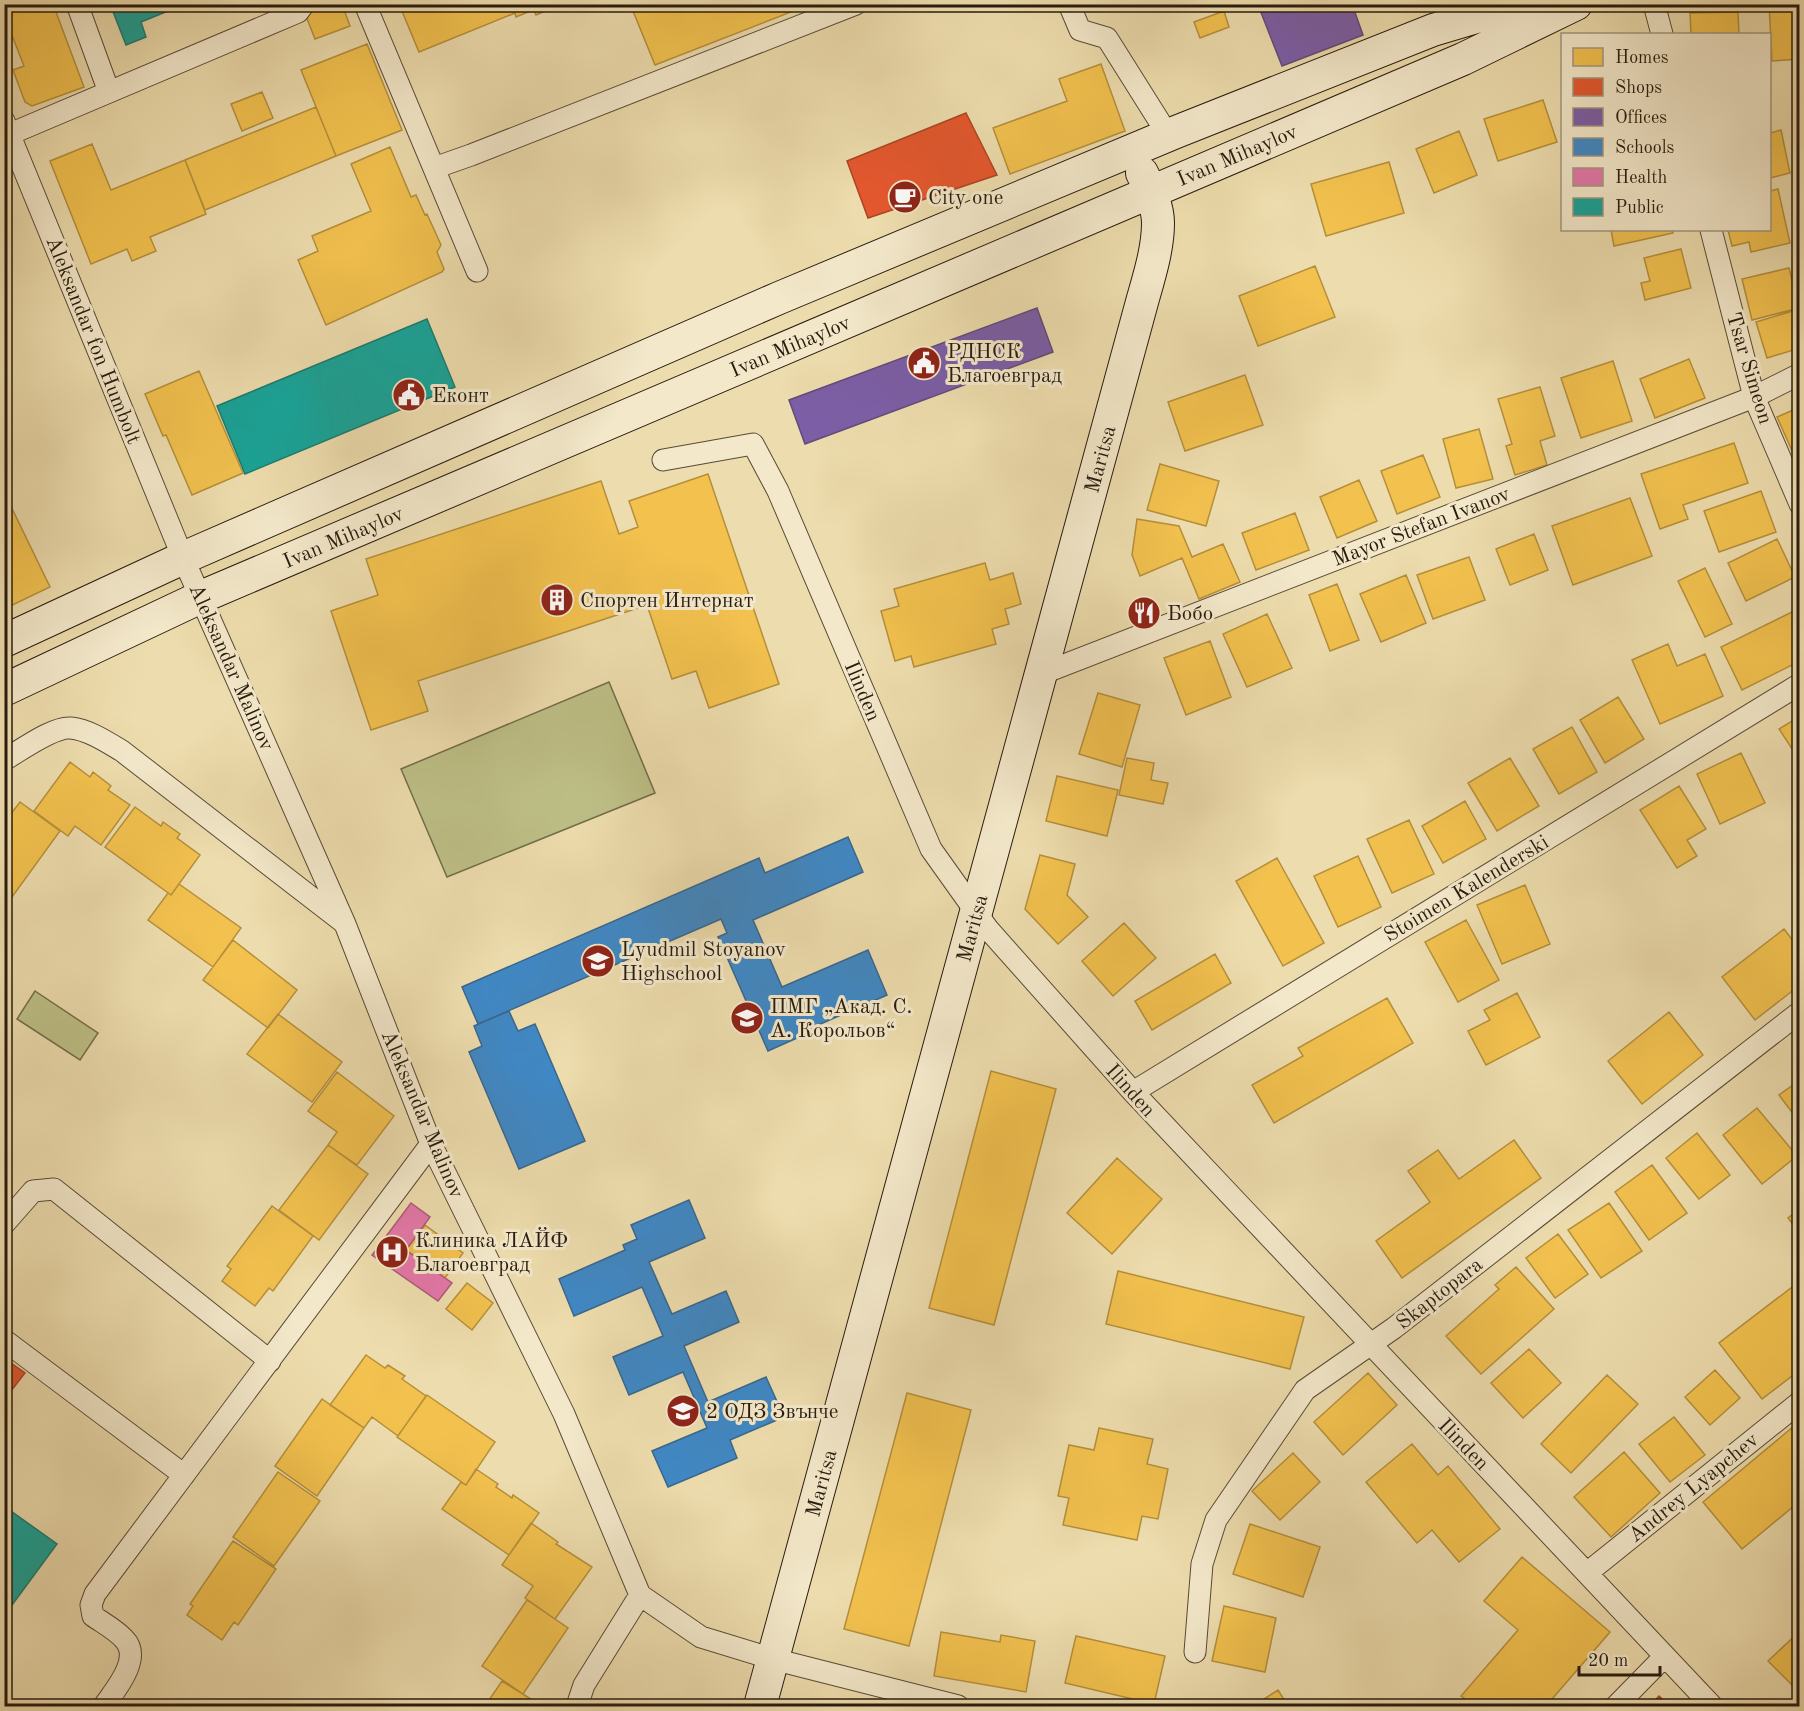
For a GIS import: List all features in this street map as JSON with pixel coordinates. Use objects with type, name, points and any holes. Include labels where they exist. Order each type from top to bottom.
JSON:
[{"type":"street","points":[[77,4],[109,92]]},
{"type":"street","points":[[7,128],[109,92],[298,12],[304,4]]},
{"type":"street","points":[[365,4],[477,271]]},
{"type":"street","points":[[434,168],[471,156],[856,4]]},
{"type":"street","points":[[1069,4],[1080,30],[1107,38],[1168,135]]},
{"type":"street","name":"Ivan Mihaylov","points":[[4,641],[183,558],[779,298],[1168,135],[1433,30],[1520,4]]},
{"type":"street","name":"Ivan Mihaylov","points":[[4,690],[201,597],[1462,59],[1576,4]]},
{"type":"street","points":[[1654,4],[1662,33]]},
{"type":"street","name":"Aleksandar fon Humbolt","points":[[7,128],[183,558]]},
{"type":"street","name":"Maritsa","points":[[760,1707],[1152,263],[1158,221],[1150,192],[1132,150]]},
{"type":"street","name":"Tsar Simeon","points":[[1711,231],[1754,397],[1800,504]]},
{"type":"street","name":"Mayor Stefan Ivanov","points":[[1041,674],[1754,397],[1800,374]]},
{"type":"street","name":"Ilinden","points":[[663,460],[753,444],[778,491],[931,849],[988,929],[1133,1092],[1712,1707]]},
{"type":"street","name":"Aleksandar Malinov","points":[[183,558],[345,924],[431,1144],[564,1414],[640,1595]]},
{"type":"street","name":"Stoimen Kalenderski","points":[[1133,1092],[1800,684]]},
{"type":"street","points":[[4,760],[48,734],[70,728],[91,734],[123,751],[345,924]]},
{"type":"street","name":"Skaptopara","points":[[1195,1652],[1202,1563],[1216,1520],[1305,1390],[1370,1346],[1800,1012]]},
{"type":"street","points":[[104,1707],[128,1671],[130,1656],[126,1640],[93,1616],[92,1605],[95,1594],[431,1144]]},
{"type":"street","points":[[4,1224],[33,1191],[54,1189],[270,1361]]},
{"type":"street","points":[[4,1340],[184,1475]]},
{"type":"street","name":"Andrey Lyapchev","points":[[1587,1573],[1800,1402]]},
{"type":"street","points":[[577,1707],[584,1685],[640,1595],[701,1637],[773,1659],[958,1707]]},
{"type":"street","points":[[1616,1707],[1665,1656]]},
{"type":"green space","points":[[609,682],[655,793],[447,877],[401,769]]},
{"type":"green space","points":[[35,991],[98,1033],[80,1060],[17,1019]]},
{"type":"building: Homes","points":[[4,4],[33,4],[4,15]]},
{"type":"building: Homes","points":[[33,4],[53,4],[84,87],[32,106],[25,102],[13,70],[24,66],[4,15]]},
{"type":"building: Homes","points":[[322,4],[342,4],[350,26],[315,39],[304,11]]},
{"type":"building: Homes","points":[[399,4],[525,4],[528,12],[516,17],[515,13],[419,52]]},
{"type":"building: Homes","points":[[525,4],[562,4],[536,15],[534,10],[528,12]]},
{"type":"building: Homes","points":[[635,4],[806,4],[801,8],[655,65],[631,6]]},
{"type":"building: Homes","points":[[1769,4],[1800,4],[1800,59],[1772,61]]},
{"type":"building: Homes","points":[[1224,11],[1229,27],[1200,38],[1194,22]]},
{"type":"building: Homes","points":[[1738,12],[1739,33],[1691,33],[1690,13]]},
{"type":"building: Homes","points":[[367,44],[402,130],[336,156],[301,70]]},
{"type":"building: Homes","points":[[1101,64],[1125,131],[1010,174],[993,128],[1067,101],[1059,79]]},
{"type":"building: Homes","points":[[262,92],[273,118],[242,131],[231,104]]},
{"type":"building: Homes","points":[[1543,100],[1557,142],[1498,161],[1484,119]]},
{"type":"building: Homes","points":[[316,107],[336,156],[205,210],[185,160]]},
{"type":"building: Homes","points":[[1781,130],[1790,173],[1771,178],[1771,133]]},
{"type":"building: Homes","points":[[1459,131],[1477,175],[1434,193],[1416,149]]},
{"type":"building: Homes","points":[[92,144],[111,190],[185,160],[206,214],[150,237],[156,251],[132,261],[127,249],[91,264],[50,161]]},
{"type":"building: Homes","points":[[390,147],[411,197],[416,195],[441,245],[437,252],[444,269],[442,272],[326,325],[298,260],[318,251],[312,236],[371,211],[351,164]]},
{"type":"building: Homes","points":[[1389,162],[1404,213],[1326,236],[1311,184]]},
{"type":"building: Homes","points":[[1778,189],[1790,243],[1751,252],[1749,242],[1732,246],[1728,231],[1771,231],[1771,191]]},
{"type":"building: Homes","points":[[1611,231],[1672,231],[1673,233],[1614,246]]},
{"type":"building: Homes","points":[[1681,249],[1691,288],[1645,300],[1641,283],[1650,281],[1644,258]]},
{"type":"building: Homes","points":[[1315,266],[1335,317],[1258,346],[1239,296]]},
{"type":"building: Homes","points":[[1789,268],[1799,308],[1752,320],[1742,279]]},
{"type":"building: Homes","points":[[1799,309],[1800,348],[1767,358],[1756,322]]},
{"type":"building: Homes","points":[[1689,359],[1705,398],[1655,418],[1640,379]]},
{"type":"building: Homes","points":[[1613,361],[1632,421],[1581,438],[1561,378]]},
{"type":"building: Homes","points":[[199,371],[243,473],[192,495],[145,394]]},
{"type":"building: Homes","points":[[1245,375],[1263,425],[1185,451],[1168,402]]},
{"type":"building: Homes","points":[[1540,387],[1555,436],[1540,441],[1547,465],[1515,475],[1506,446],[1512,444],[1498,399]]},
{"type":"building: Homes","points":[[1800,407],[1800,453],[1794,455],[1777,417]]},
{"type":"building: Homes","points":[[1479,429],[1493,479],[1456,488],[1443,439]]},
{"type":"building: Homes","points":[[1734,443],[1748,483],[1683,505],[1688,519],[1660,529],[1641,474]]},
{"type":"building: Homes","points":[[1423,455],[1440,497],[1397,514],[1381,471]]},
{"type":"building: Homes","points":[[1160,464],[1219,481],[1206,526],[1147,510]]},
{"type":"building: Homes","name":"Спортен Интернат","points":[[708,474],[779,684],[709,708],[696,671],[672,679],[647,605],[418,681],[428,711],[371,730],[331,611],[378,595],[366,559],[601,481],[619,534],[638,527],[629,501]]},
{"type":"building: Homes","points":[[1359,480],[1377,521],[1337,538],[1320,497]]},
{"type":"building: Homes","points":[[1761,491],[1776,532],[1719,552],[1704,511]]},
{"type":"building: Homes","points":[[4,492],[50,587],[4,609]]},
{"type":"building: Homes","points":[[1630,498],[1652,556],[1573,585],[1552,526]]},
{"type":"building: Homes","points":[[1295,513],[1309,550],[1256,570],[1242,533]]},
{"type":"building: Homes","points":[[1137,519],[1179,526],[1192,557],[1223,544],[1240,582],[1199,599],[1182,558],[1140,576],[1132,555]]},
{"type":"building: Homes","points":[[1534,534],[1548,570],[1510,585],[1496,549]]},
{"type":"building: Homes","points":[[1777,539],[1795,577],[1746,601],[1728,563]]},
{"type":"building: Homes","points":[[1469,557],[1485,600],[1433,619],[1417,575]]},
{"type":"building: Homes","points":[[985,563],[990,580],[1013,573],[1021,604],[1005,609],[1009,624],[992,629],[996,644],[914,667],[911,656],[895,661],[881,611],[899,606],[894,589]]},
{"type":"building: Homes","points":[[1705,568],[1732,624],[1705,637],[1678,581]]},
{"type":"building: Homes","points":[[1406,575],[1426,623],[1381,642],[1360,594]]},
{"type":"building: Homes","points":[[1337,584],[1359,640],[1330,651],[1309,595]]},
{"type":"building: Homes","points":[[1800,608],[1800,661],[1742,690],[1721,647]]},
{"type":"building: Homes","points":[[1267,614],[1292,668],[1247,687],[1223,634]]},
{"type":"building: Homes","points":[[1210,641],[1231,697],[1186,715],[1164,658]]},
{"type":"building: Homes","points":[[1668,644],[1677,666],[1705,654],[1723,696],[1660,724],[1632,660]]},
{"type":"building: Homes","points":[[1098,693],[1140,705],[1122,767],[1079,754]]},
{"type":"building: Homes","points":[[1618,697],[1644,739],[1605,763],[1580,720]]},
{"type":"building: Homes","points":[[1800,716],[1800,761],[1779,729]]},
{"type":"building: Homes","points":[[1572,727],[1597,772],[1559,794],[1533,749]]},
{"type":"building: Homes","points":[[1741,753],[1765,803],[1720,824],[1697,774]]},
{"type":"building: Homes","points":[[1127,758],[1154,763],[1151,780],[1168,783],[1163,804],[1119,795]]},
{"type":"building: Homes","points":[[1510,758],[1539,806],[1497,831],[1468,783]]},
{"type":"building: Homes","points":[[70,762],[90,777],[93,772],[111,786],[108,790],[130,805],[101,845],[75,826],[68,836],[34,811]]},
{"type":"building: Homes","points":[[1057,776],[1118,790],[1107,836],[1046,821]]},
{"type":"building: Homes","points":[[1679,786],[1706,829],[1687,840],[1697,856],[1677,868],[1640,810]]},
{"type":"building: Homes","points":[[1465,801],[1486,839],[1443,863],[1422,826]]},
{"type":"building: Homes","points":[[20,802],[60,831],[12,897],[4,892],[4,823]]},
{"type":"building: Homes","points":[[135,807],[161,826],[163,822],[180,834],[177,838],[200,855],[171,895],[105,847]]},
{"type":"building: Homes","points":[[1409,820],[1434,874],[1392,893],[1367,839]]},
{"type":"building: Homes","points":[[1040,855],[1075,864],[1067,895],[1088,917],[1058,944],[1025,909]]},
{"type":"building: Homes","points":[[1358,856],[1381,907],[1338,927],[1314,876]]},
{"type":"building: Homes","points":[[1277,858],[1324,943],[1283,966],[1236,881]]},
{"type":"building: Homes","points":[[179,884],[241,928],[213,967],[148,920],[168,893],[171,895]]},
{"type":"building: Homes","points":[[1525,885],[1550,944],[1502,964],[1477,905]]},
{"type":"building: Homes","points":[[1466,920],[1499,980],[1458,1002],[1425,942]]},
{"type":"building: Homes","points":[[1124,923],[1156,958],[1113,996],[1082,961]]},
{"type":"building: Homes","points":[[1784,929],[1800,950],[1800,985],[1755,1020],[1722,977]]},
{"type":"building: Homes","points":[[233,940],[297,990],[268,1028],[203,980]]},
{"type":"building: Homes","points":[[1215,954],[1231,983],[1152,1030],[1135,1001]]},
{"type":"building: Homes","points":[[1517,993],[1540,1037],[1486,1065],[1468,1031],[1490,1020],[1484,1010]]},
{"type":"building: Homes","points":[[1387,998],[1413,1043],[1274,1123],[1252,1085],[1303,1056],[1298,1048]]},
{"type":"building: Homes","points":[[1669,1012],[1703,1055],[1642,1104],[1608,1061]]},
{"type":"building: Homes","points":[[278,1014],[342,1062],[312,1102],[247,1054]]},
{"type":"building: Homes","points":[[991,1071],[1056,1089],[994,1325],[929,1308]]},
{"type":"building: Homes","points":[[337,1072],[394,1116],[357,1165],[328,1145],[337,1132],[308,1111]]},
{"type":"building: Homes","points":[[1800,1080],[1800,1123],[1779,1095]]},
{"type":"building: Homes","points":[[1757,1108],[1797,1156],[1762,1184],[1723,1135]]},
{"type":"building: Homes","points":[[1697,1133],[1730,1175],[1699,1199],[1666,1158]]},
{"type":"building: Homes","points":[[1514,1140],[1541,1178],[1402,1278],[1376,1241],[1430,1202],[1408,1171],[1438,1150],[1459,1179]]},
{"type":"building: Homes","points":[[328,1145],[368,1174],[319,1240],[279,1210]]},
{"type":"building: Homes","points":[[1117,1158],[1162,1199],[1112,1254],[1067,1213]]},
{"type":"building: Homes","points":[[1652,1165],[1687,1213],[1649,1240],[1615,1192]]},
{"type":"building: Homes","points":[[1609,1203],[1642,1251],[1601,1278],[1568,1230]]},
{"type":"building: Homes","points":[[272,1206],[313,1236],[273,1291],[269,1288],[255,1306],[222,1281],[231,1269],[227,1266]]},
{"type":"building: Homes","points":[[1800,1209],[1800,1234],[1788,1218]]},
{"type":"building: Homes","points":[[425,1225],[463,1253],[445,1278],[406,1250]]},
{"type":"building: Homes","points":[[1558,1234],[1588,1274],[1555,1298],[1526,1258]]},
{"type":"building: Homes","points":[[1516,1267],[1554,1309],[1481,1374],[1446,1336],[1499,1289],[1495,1285]]},
{"type":"building: Homes","points":[[1118,1271],[1304,1317],[1290,1369],[1106,1324]]},
{"type":"building: Homes","points":[[1800,1281],[1800,1370],[1762,1399],[1719,1343]]},
{"type":"building: Homes","points":[[467,1283],[493,1303],[472,1330],[446,1309]]},
{"type":"building: Homes","points":[[1529,1349],[1561,1383],[1523,1418],[1491,1383]]},
{"type":"building: Homes","points":[[366,1355],[385,1368],[388,1365],[405,1376],[402,1379],[426,1396],[398,1436],[372,1417],[364,1428],[330,1405]]},
{"type":"building: Homes","points":[[1715,1370],[1740,1398],[1710,1425],[1685,1397]]},
{"type":"building: Homes","points":[[1368,1373],[1397,1405],[1343,1455],[1314,1422]]},
{"type":"building: Homes","points":[[1607,1375],[1638,1404],[1571,1473],[1541,1444]]},
{"type":"building: Homes","points":[[907,1393],[971,1410],[909,1646],[844,1629]]},
{"type":"building: Homes","points":[[427,1395],[495,1442],[466,1485],[397,1437]]},
{"type":"building: Homes","points":[[322,1399],[364,1428],[317,1496],[275,1466]]},
{"type":"building: Homes","points":[[1674,1417],[1705,1455],[1670,1482],[1639,1444]]},
{"type":"building: Homes","points":[[1794,1426],[1800,1433],[1800,1501],[1742,1549],[1703,1502]]},
{"type":"building: Homes","points":[[1099,1428],[1153,1439],[1147,1464],[1168,1469],[1158,1519],[1142,1516],[1137,1540],[1063,1525],[1069,1498],[1058,1496],[1069,1445],[1094,1450]]},
{"type":"building: Homes","points":[[1412,1444],[1438,1475],[1448,1466],[1500,1529],[1459,1562],[1432,1530],[1417,1543],[1366,1482]]},
{"type":"building: Homes","points":[[1624,1452],[1660,1493],[1611,1537],[1574,1497]]},
{"type":"building: Homes","points":[[1293,1453],[1320,1482],[1280,1520],[1252,1491]]},
{"type":"building: Homes","points":[[476,1469],[498,1484],[496,1487],[512,1498],[513,1495],[539,1513],[509,1555],[442,1509],[461,1482],[466,1485]]},
{"type":"building: Homes","points":[[278,1472],[320,1501],[274,1566],[233,1537]]},
{"type":"building: Homes","points":[[531,1523],[558,1542],[556,1544],[592,1567],[555,1619],[525,1598],[533,1586],[502,1565]]},
{"type":"building: Homes","points":[[1250,1524],[1320,1547],[1303,1597],[1233,1574]]},
{"type":"building: Homes","points":[[233,1541],[276,1569],[238,1625],[234,1622],[222,1640],[187,1615],[193,1606],[190,1604]]},
{"type":"building: Homes","points":[[1522,1557],[1610,1632],[1546,1706],[1456,1706],[1464,1698],[1461,1696],[1518,1630],[1484,1601]]},
{"type":"building: Homes","points":[[527,1600],[568,1628],[523,1694],[482,1666]]},
{"type":"building: Homes","points":[[1224,1606],[1276,1618],[1265,1672],[1212,1661]]},
{"type":"building: Homes","points":[[1800,1631],[1800,1693],[1768,1661]]},
{"type":"building: Homes","points":[[941,1632],[1000,1642],[1001,1635],[1035,1641],[1026,1692],[934,1676]]},
{"type":"building: Homes","points":[[1076,1636],[1165,1656],[1154,1704],[1065,1683]]},
{"type":"building: Homes","points":[[502,1681],[542,1706],[485,1706]]},
{"type":"building: Homes","points":[[1278,1690],[1288,1706],[1253,1706]]},
{"type":"building: Homes","points":[[1309,1703],[1354,1705],[1354,1706],[1309,1706]]},
{"type":"building: Shops","points":[[966,113],[997,175],[868,218],[847,161]]},
{"type":"building: Shops","points":[[4,1358],[25,1373],[4,1400]]},
{"type":"building: Shops","points":[[1659,1696],[1670,1706],[1650,1706]]},
{"type":"building: Offices","points":[[1276,4],[1352,4],[1363,35],[1282,66],[1260,10]]},
{"type":"building: Offices","points":[[1037,308],[1053,352],[805,444],[789,400]]},
{"type":"building: Schools","points":[[848,837],[863,872],[753,920],[782,987],[868,950],[887,995],[802,1032],[804,1035],[768,1051],[718,937],[727,933],[721,919],[478,1024],[462,987],[759,858],[765,873]]},
{"type":"building: Schools","points":[[509,1011],[518,1031],[535,1024],[585,1141],[519,1169],[469,1052],[482,1046],[474,1026]]},
{"type":"building: Schools","points":[[689,1200],[705,1238],[649,1262],[672,1314],[726,1291],[739,1322],[684,1346],[708,1402],[766,1377],[784,1417],[730,1440],[737,1458],[668,1487],[652,1451],[707,1428],[683,1372],[629,1395],[613,1357],[663,1336],[642,1287],[574,1316],[559,1279],[625,1250],[623,1245],[637,1239],[631,1225]]},
{"type":"building: Health","name":"Клиника ЛАЙФ Благоевград","points":[[411,1203],[430,1217],[406,1250],[452,1283],[438,1301],[372,1255]]},
{"type":"building: Public","points":[[110,4],[185,4],[141,22],[146,37],[126,45]]},
{"type":"building: Public","points":[[427,319],[455,387],[245,474],[217,406]]},
{"type":"building: Public","points":[[4,1506],[57,1544],[4,1616]]},
{"type":"place","name":"City one","points":[[905,197]]},
{"type":"place","name":"РДНСК Благоевград","points":[[924,363]]},
{"type":"place","name":"Еконт","points":[[409,395]]},
{"type":"place","name":"Спортен Интернат","points":[[557,600]]},
{"type":"place","name":"Бобо","points":[[1144,613]]},
{"type":"place","name":"Lyudmil Stoyanov Highschool","points":[[598,961]]},
{"type":"place","name":"ПМГ „Акад. С. А. Корольов“","points":[[747,1018]]},
{"type":"place","name":"Клиника ЛАЙФ Благоевград","points":[[392,1252]]},
{"type":"place","name":"2 ОДЗ Звънче","points":[[683,1411]]}]
